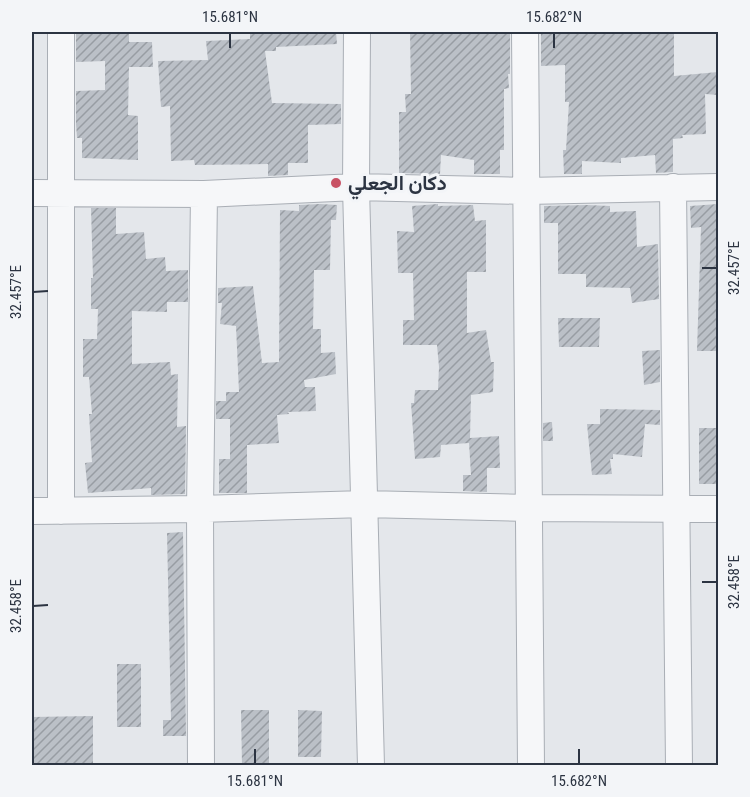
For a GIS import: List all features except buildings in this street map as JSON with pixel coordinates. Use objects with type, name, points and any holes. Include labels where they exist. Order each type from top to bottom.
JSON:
[{"type":"street","points":[[60,32],[61,512]]},
{"type":"street","points":[[357,32],[356,188],[371,765]]},
{"type":"street","points":[[525,32],[531,765]]},
{"type":"street","points":[[673,187],[679,765]]},
{"type":"street","points":[[32,193],[204,194],[356,188],[526,191],[718,187]]},
{"type":"street","points":[[201,765],[200,509],[204,194]]},
{"type":"street","points":[[32,511],[365,504],[718,509]]},
{"type":"place","name":"دكان الجعلي","points":[[336,183]]}]
